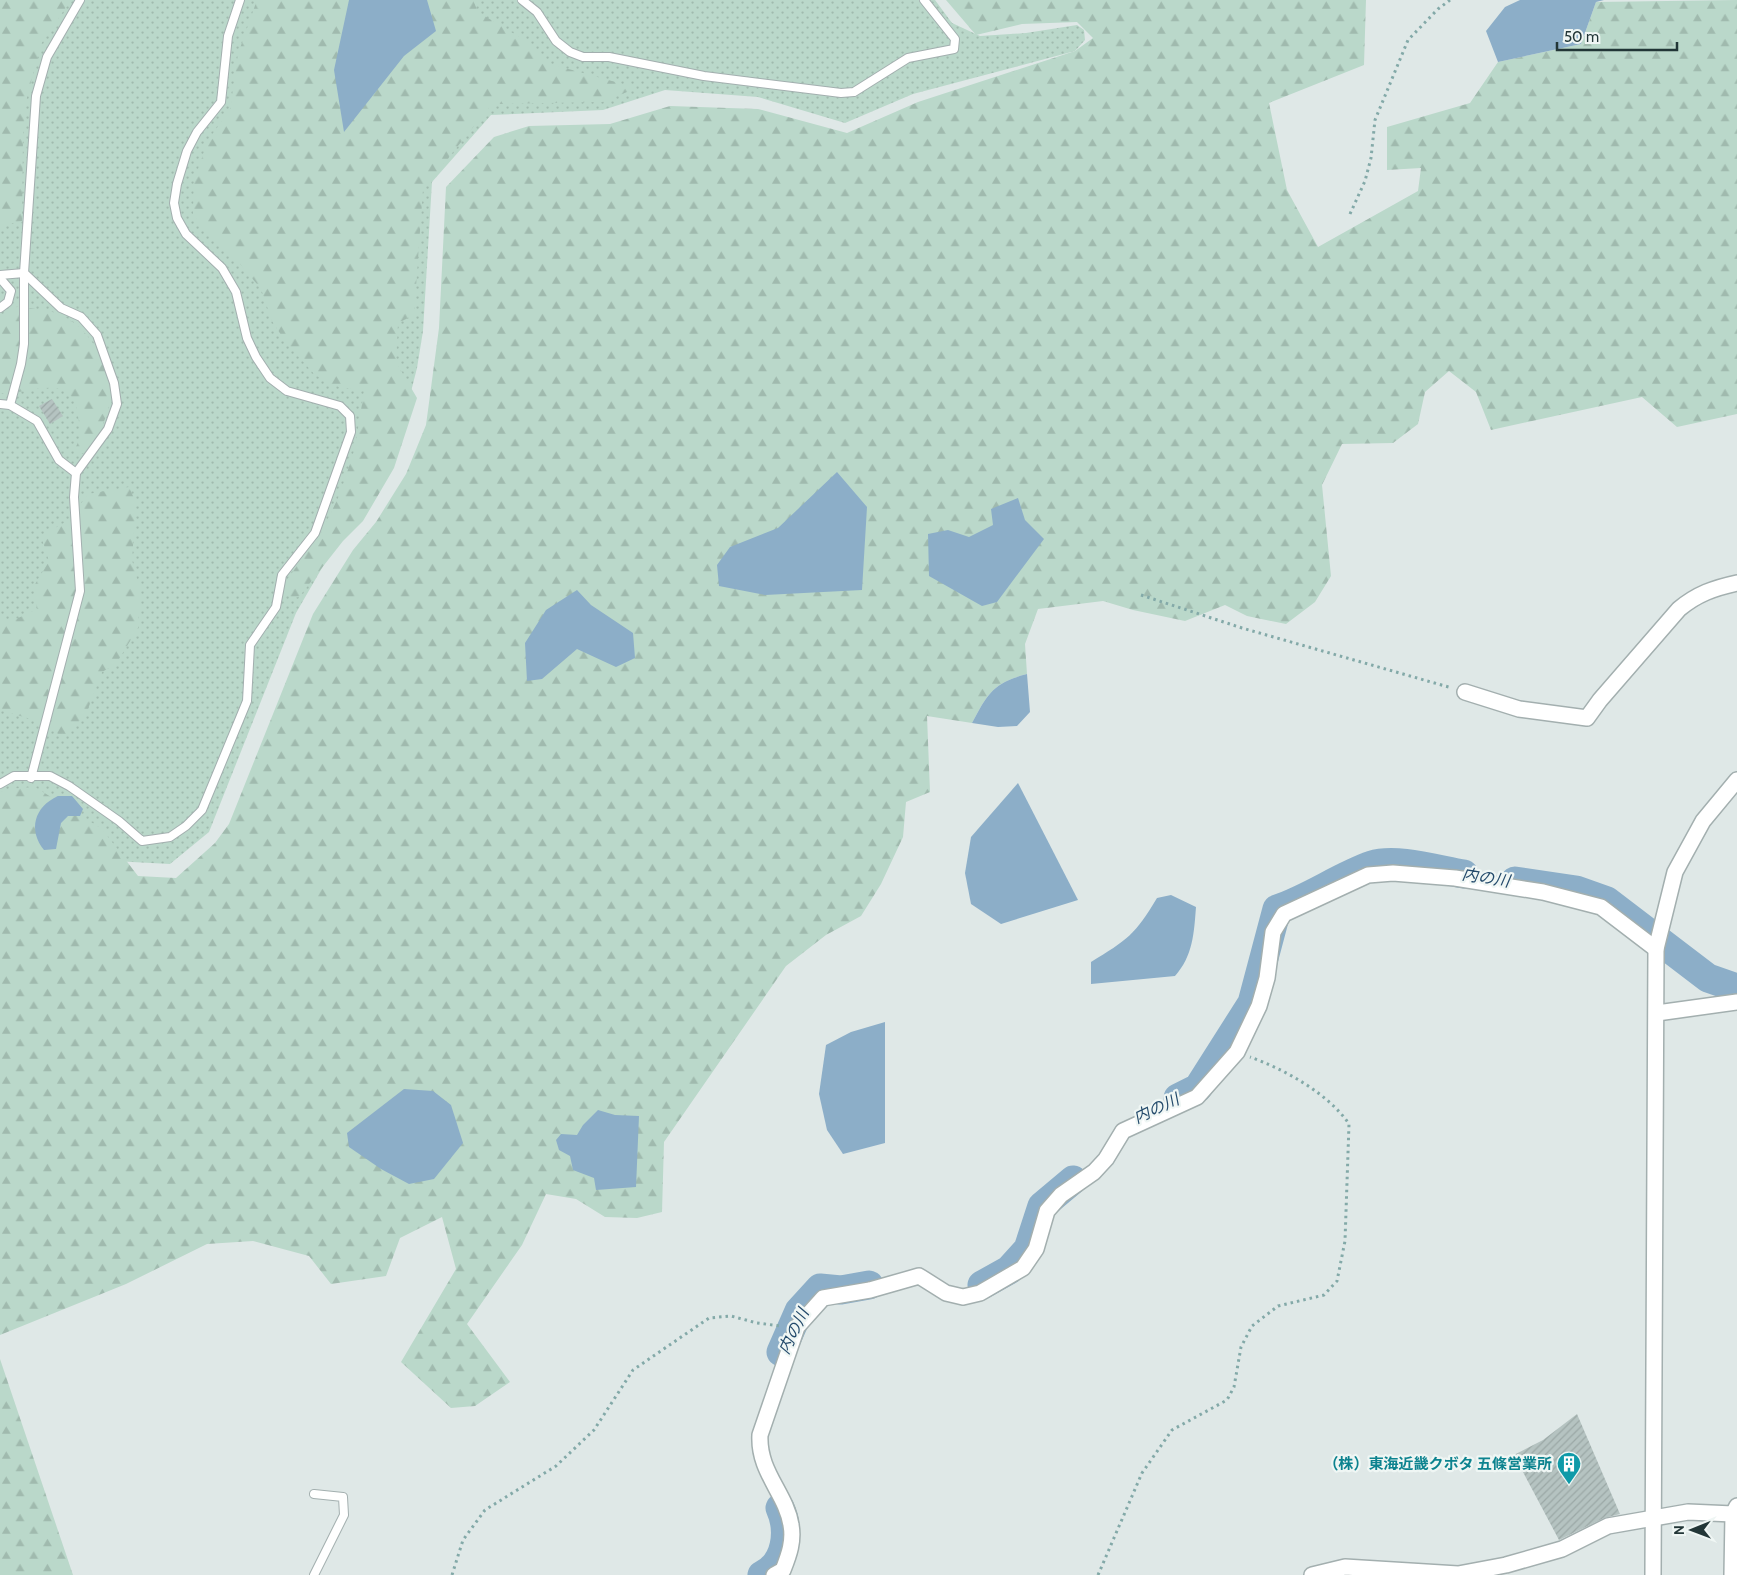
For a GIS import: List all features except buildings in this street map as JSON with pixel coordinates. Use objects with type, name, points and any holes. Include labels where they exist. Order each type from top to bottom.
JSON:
[{"type":"street","points":[[1465,692],[1519,709],[1587,718],[1600,700],[1679,609],[1694,597],[1712,589],[1737,583]]},
{"type":"street","points":[[1653,1575],[1656,950],[1661,923],[1675,872],[1703,821],[1737,780]]},
{"type":"street","points":[[774,1575],[783,1570],[792,1546],[791,1525],[759,1450],[760,1435],[797,1327],[823,1298],[870,1290],[919,1276],[946,1293],[963,1297],[980,1292],[1004,1281],[1023,1268],[1036,1249],[1047,1211],[1061,1195],[1094,1172],[1123,1131],[1197,1097],[1236,1052],[1258,1006],[1267,978],[1273,932],[1284,914],[1368,875],[1393,873],[1455,878],[1543,892],[1601,907],[1656,950]]},
{"type":"street","points":[[1657,1013],[1737,1002]]},
{"type":"street","points":[[1312,1575],[1344,1567],[1458,1574],[1506,1565],[1562,1549],[1608,1526],[1688,1512],[1735,1510],[1732,1575]]},
{"type":"lane","points":[[10,405],[21,364],[24,344],[24,273],[36,96],[48,57],[80,0]]},
{"type":"lane","points":[[0,784],[14,776],[31,778],[50,776],[69,786],[120,821],[142,841],[170,836],[186,826],[202,810],[247,701],[250,645],[276,607],[282,576],[315,533],[351,432],[350,416],[340,406],[287,391],[270,378],[256,357],[248,338],[236,292],[222,268],[186,234],[177,218],[174,203],[177,184],[187,151],[197,132],[220,102],[228,36],[240,0]]},
{"type":"lane","points":[[522,0],[537,12],[556,41],[570,52],[583,57],[609,57],[704,76],[841,93],[854,92],[908,58],[954,49],[955,39],[924,0]]},
{"type":"lane","points":[[0,276],[24,273]]},
{"type":"lane","points":[[24,273],[61,308],[82,317],[97,335],[114,383],[117,404],[108,429],[76,473],[74,497],[80,591],[31,778]]},
{"type":"lane","points":[[0,276],[12,291],[8,302],[0,308]]},
{"type":"lane","points":[[0,404],[10,405],[37,421],[59,460],[76,473]]},
{"type":"lane","points":[[314,1494],[342,1497],[344,1515],[314,1575]]},
{"type":"path","points":[[1350,214],[1365,182],[1371,158],[1375,120],[1408,40],[1438,9],[1450,0]]},
{"type":"path","points":[[1142,596],[1242,628],[1465,692]]},
{"type":"path","points":[[1098,1575],[1142,1473],[1172,1430],[1227,1400],[1234,1387],[1241,1347],[1252,1326],[1278,1306],[1324,1295],[1337,1281],[1346,1241],[1349,1124],[1340,1111],[1279,1067],[1236,1052]]},
{"type":"path","points":[[452,1575],[463,1540],[484,1510],[563,1460],[594,1430],[633,1370],[710,1318],[732,1316],[757,1323],[777,1325]]},
{"type":"green space","points":[[0,0],[935,0],[952,23],[980,36],[1026,33],[1077,25],[1084,30],[1085,40],[1075,51],[913,94],[845,123],[758,97],[665,90],[603,110],[491,115],[432,182],[423,331],[417,368],[401,431],[296,613],[209,832],[170,864],[75,859],[0,878]]},
{"type":"green space","points":[[0,0],[71,0],[41,44],[27,97],[23,135],[22,221],[0,226]]},
{"type":"green space","points":[[257,0],[473,0],[478,12],[521,38],[547,63],[637,88],[602,102],[492,104],[423,189],[414,315],[398,323],[396,362],[417,398],[394,468],[363,521],[343,541],[299,597],[292,598],[286,594],[286,581],[321,533],[340,494],[355,448],[364,391],[339,387],[315,375],[285,341],[272,321],[261,289],[236,259],[208,234],[193,214],[194,181],[208,140],[230,110],[238,54]]},
{"type":"green space","points":[[946,0],[1366,0],[1364,65],[1269,103],[1287,190],[1318,247],[1418,191],[1421,168],[1387,170],[1387,127],[1470,103],[1498,62],[1581,44],[1596,2],[1737,0],[1737,414],[1677,427],[1642,397],[1491,430],[1476,392],[1449,371],[1425,392],[1418,424],[1393,443],[1342,444],[1322,485],[1331,576],[1315,602],[1286,624],[1247,616],[1225,605],[1185,621],[1133,610],[1103,601],[1038,609],[1025,644],[1027,674],[1006,681],[993,691],[987,697],[972,723],[927,716],[930,792],[906,802],[903,837],[881,884],[861,916],[826,935],[786,966],[664,1142],[662,1212],[637,1218],[605,1217],[576,1199],[546,1194],[522,1245],[467,1324],[510,1382],[475,1406],[451,1408],[401,1362],[456,1269],[442,1217],[400,1238],[386,1276],[331,1284],[309,1256],[253,1241],[207,1244],[126,1284],[0,1335],[0,792],[8,789],[35,787],[102,829],[138,876],[176,878],[215,843],[229,824],[313,614],[353,550],[376,522],[406,474],[426,425],[439,328],[446,187],[494,137],[529,126],[610,124],[670,106],[758,109],[847,133],[918,102],[1075,51],[1093,38],[1077,22],[1022,24],[976,35]]},
{"type":"green space","points":[[18,306],[56,313],[68,319],[88,337],[102,360],[110,386],[109,406],[102,427],[87,452],[80,454],[75,449],[80,436],[78,415],[74,401],[67,393],[58,389],[47,388],[0,393],[0,319]]},
{"type":"green space","points":[[129,487],[136,503],[132,560],[140,590],[138,628],[116,664],[102,672],[86,714],[61,741],[54,726],[0,710],[0,621],[14,620],[37,609],[34,586],[49,561],[41,536],[69,520],[88,494]]},
{"type":"green space","points":[[0,1359],[73,1575],[0,1575]]},
{"type":"water","points":[[349,0],[427,0],[436,31],[404,56],[344,132],[334,70]]},
{"type":"water","points":[[1520,0],[1604,0],[1596,2],[1581,44],[1498,62],[1486,31],[1505,7]]},
{"type":"water","points":[[837,472],[867,507],[862,590],[765,595],[719,586],[717,565],[730,547],[778,528]]},
{"type":"water","points":[[1018,498],[1025,520],[1044,539],[997,602],[982,606],[929,576],[928,534],[948,530],[969,537],[993,525],[991,509]]},
{"type":"water","points":[[577,590],[591,605],[633,633],[635,658],[616,667],[577,649],[542,679],[527,681],[525,643],[546,610]]},
{"type":"water","points":[[1027,674],[1030,712],[1017,726],[998,727],[972,723],[987,697],[993,691],[1006,681]]},
{"type":"water","points":[[1018,783],[1078,900],[1001,924],[971,904],[965,873],[971,837]]},
{"type":"water","points":[[58,796],[72,796],[83,809],[80,816],[68,816],[61,823],[56,849],[44,850],[36,835],[36,820],[43,806]]},
{"type":"water","points":[[1171,895],[1196,907],[1192,944],[1186,960],[1175,976],[1091,984],[1091,962],[1129,936],[1142,921],[1157,898]]},
{"type":"water","points":[[885,1022],[885,1143],[843,1154],[827,1130],[819,1094],[826,1045],[851,1032]]},
{"type":"water","points":[[404,1089],[433,1091],[451,1105],[463,1143],[434,1179],[409,1184],[381,1169],[349,1147],[347,1133]]},
{"type":"water","points":[[598,1110],[615,1115],[639,1116],[636,1187],[596,1190],[594,1178],[573,1170],[570,1156],[559,1150],[556,1140],[561,1134],[577,1135],[583,1125]]},
{"type":"waterway","name":"内の川","points":[[1178,1098],[1198,1088],[1252,1003],[1277,909],[1348,875],[1382,863],[1405,863],[1464,874]]},
{"type":"waterway","name":"内の川","points":[[1515,881],[1576,890],[1607,901],[1708,978],[1737,988]]},
{"type":"waterway","name":"内の川","points":[[982,1285],[1009,1270],[1028,1249],[1042,1206],[1073,1180]]},
{"type":"waterway","name":"内の川","points":[[781,1352],[799,1311],[820,1288],[841,1290],[869,1285]]},
{"type":"waterway","name":"内の川","points":[[762,1575],[777,1563],[784,1545],[785,1526],[780,1508]]},
{"type":"place","name":"（株）東海近畿クボタ 五條営業所","points":[[1569,1485]]}]
